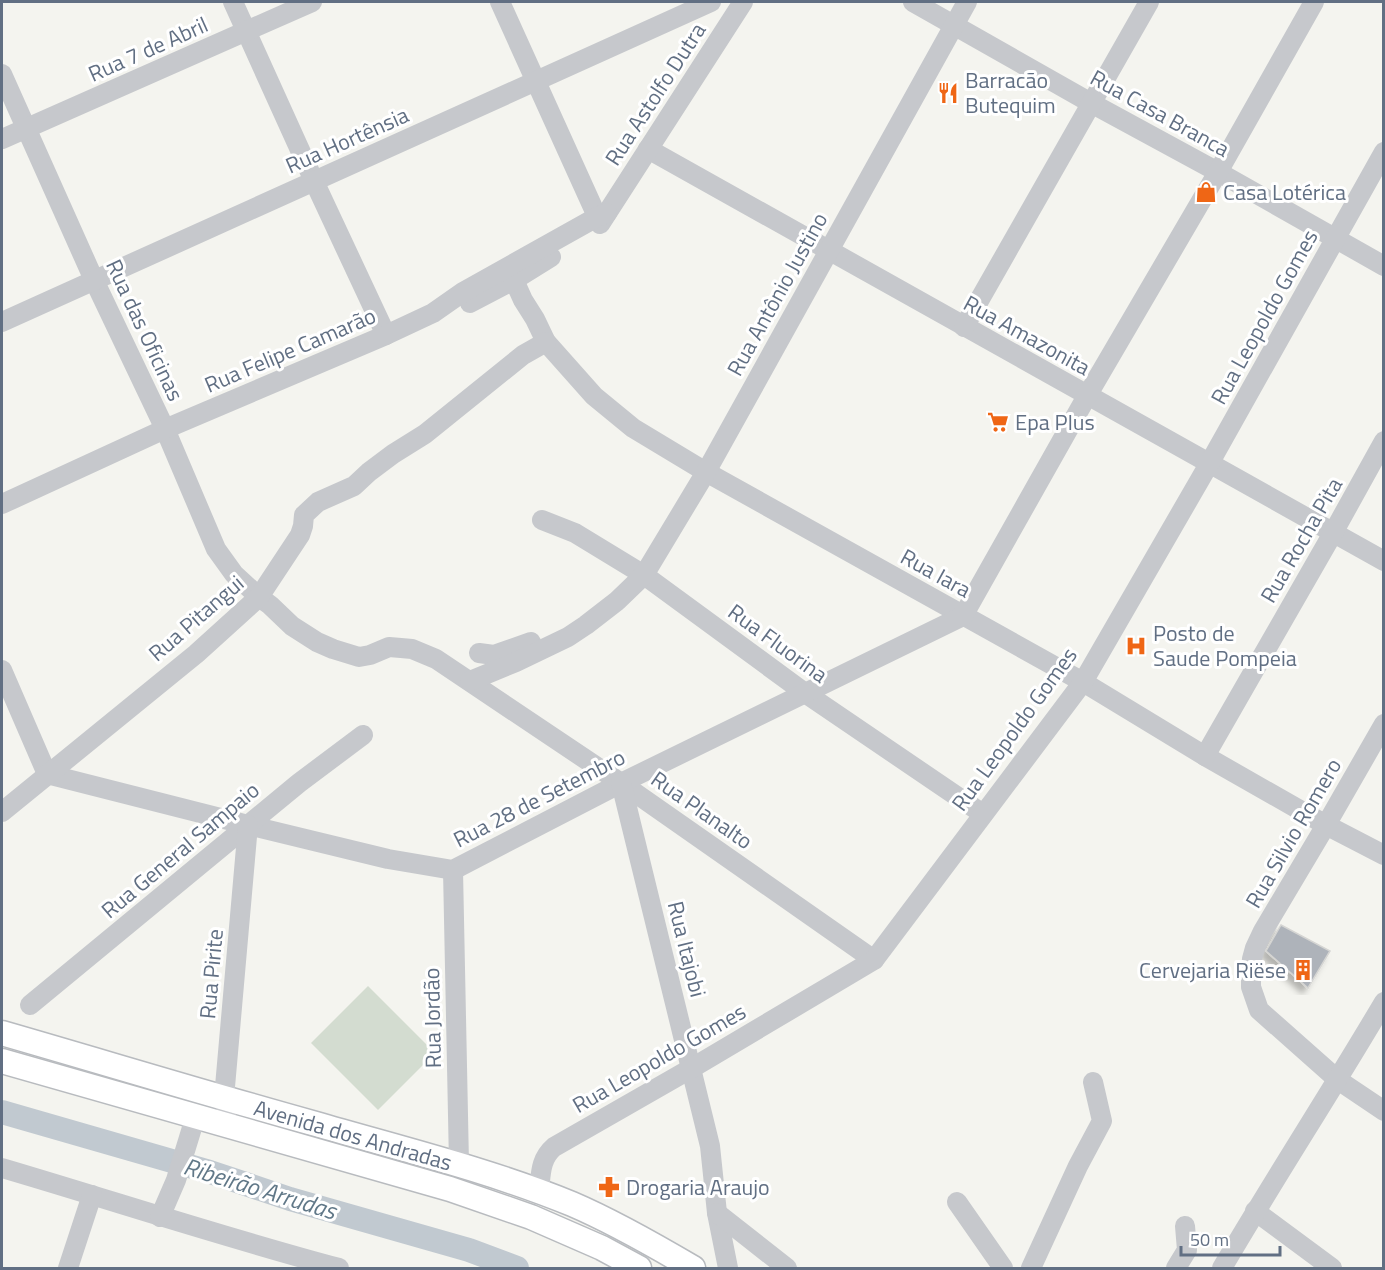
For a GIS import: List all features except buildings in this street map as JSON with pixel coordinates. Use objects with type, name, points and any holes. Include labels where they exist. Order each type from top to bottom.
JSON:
[{"type":"main road","name":"Avenida dos Andradas","points":[[2,1033],[459,1164],[539,1191],[615,1224],[693,1269]]},
{"type":"main road","name":"Avenida dos Andradas","points":[[2,1061],[194,1121],[231,1127],[450,1189],[531,1217],[602,1248],[639,1269]]},
{"type":"main road","points":[[450,1189],[461,1177],[462,1171],[459,1164]]},
{"type":"street","points":[[233,2],[386,335]]},
{"type":"street","name":"Rua 7 de Abril","points":[[2,139],[312,2]]},
{"type":"street","points":[[500,2],[601,218]]},
{"type":"street","name":"Rua Hortênsia","points":[[2,322],[711,2]]},
{"type":"street","name":"Rua Astolfo Dutra","points":[[601,218],[743,2]]},
{"type":"street","name":"Rua Casa Branca","points":[[913,2],[1383,266]]},
{"type":"street","name":"Rua Antônio Justino","points":[[470,681],[568,637],[617,601],[644,575],[706,472],[967,2]]},
{"type":"street","points":[[964,327],[1149,2]]},
{"type":"street","points":[[963,616],[1314,2]]},
{"type":"street","name":"Rua das Oficinas","points":[[2,74],[94,280],[165,429],[216,549],[234,574],[259,597]]},
{"type":"street","name":"Rua Amazonita","points":[[648,149],[1383,561]]},
{"type":"street","name":"Rua Leopoldo Gomes","points":[[539,1191],[543,1162],[547,1153],[554,1147],[874,960],[1083,682],[1209,464],[1383,152]]},
{"type":"street","name":"Rua Felipe Camarão","points":[[433,313],[469,304],[514,280],[577,240],[601,218]]},
{"type":"street","name":"Rua Felipe Camarão","points":[[2,504],[165,429],[433,313],[463,292],[601,218]]},
{"type":"street","name":"Rua Iara","points":[[514,280],[546,342],[594,396],[633,428],[706,472],[1083,682],[1205,756],[1326,825],[1383,855]]},
{"type":"street","name":"Rua Pitangui","points":[[2,812],[196,654],[259,597],[300,535],[304,516],[318,502],[354,486],[393,454],[425,434],[523,355],[546,342]]},
{"type":"street","name":"Rua Rocha Pita","points":[[1205,756],[1383,441]]},
{"type":"street","name":"Rua Fluorina","points":[[542,520],[575,533],[644,575],[805,693],[982,814]]},
{"type":"street","points":[[259,597],[292,626],[316,642],[333,649],[359,657],[389,647],[412,649],[436,659],[470,681]]},
{"type":"street","name":"Rua Antônio Justino","points":[[479,652],[494,655],[525,645],[617,601]]},
{"type":"street","name":"Rua 28 de Setembro","points":[[47,774],[388,859],[453,870],[621,783],[963,616]]},
{"type":"street","points":[[2,670],[47,774]]},
{"type":"street","name":"Rua Planalto","points":[[470,681],[621,783],[874,960]]},
{"type":"street","name":"Rua Silvio Romero","points":[[1338,1080],[1259,1010],[1251,987],[1251,959],[1263,931],[1383,724]]},
{"type":"street","name":"Rua General Sampaio","points":[[30,1005],[299,783],[363,735]]},
{"type":"street","name":"Rua Itajobi","points":[[621,783],[710,1146],[717,1214],[728,1269]]},
{"type":"street","name":"Rua Pirite","points":[[231,1127],[224,1098],[248,825]]},
{"type":"street","name":"Rua Jordão","points":[[453,870],[459,1164]]},
{"type":"street","points":[[1222,1269],[1383,1002]]},
{"type":"street","points":[[1338,1080],[1383,1111]]},
{"type":"street","points":[[1031,1269],[1101,1121],[1093,1082]]},
{"type":"street","points":[[160,1217],[176,1180],[194,1121]]},
{"type":"street","points":[[2,1168],[339,1269]]},
{"type":"street","points":[[68,1269],[92,1195]]},
{"type":"street","points":[[957,1202],[1003,1269]]},
{"type":"street","points":[[1255,1211],[1332,1269]]},
{"type":"street","points":[[717,1214],[787,1269]]},
{"type":"street","points":[[1176,1269],[1187,1250],[1185,1226]]},
{"type":"shaded area","points":[[368,986],[435,1053],[378,1110],[311,1043]]},
{"type":"waterway","name":"Ribeirão Arrudas","points":[[2,1112],[210,1172],[290,1199],[469,1250],[517,1268]]},
{"type":"place","name":"Barracão Butequim","points":[[948,93]]},
{"type":"place","name":"Casa Lotérica","points":[[1206,192]]},
{"type":"place","name":"Epa Plus","points":[[998,422]]},
{"type":"place","name":"Posto de Saude Pompeia","points":[[1136,646]]},
{"type":"place","name":"Cervejaria Riëse","points":[[1303,970]]},
{"type":"place","name":"Drogaria Araujo","points":[[609,1187]]}]
